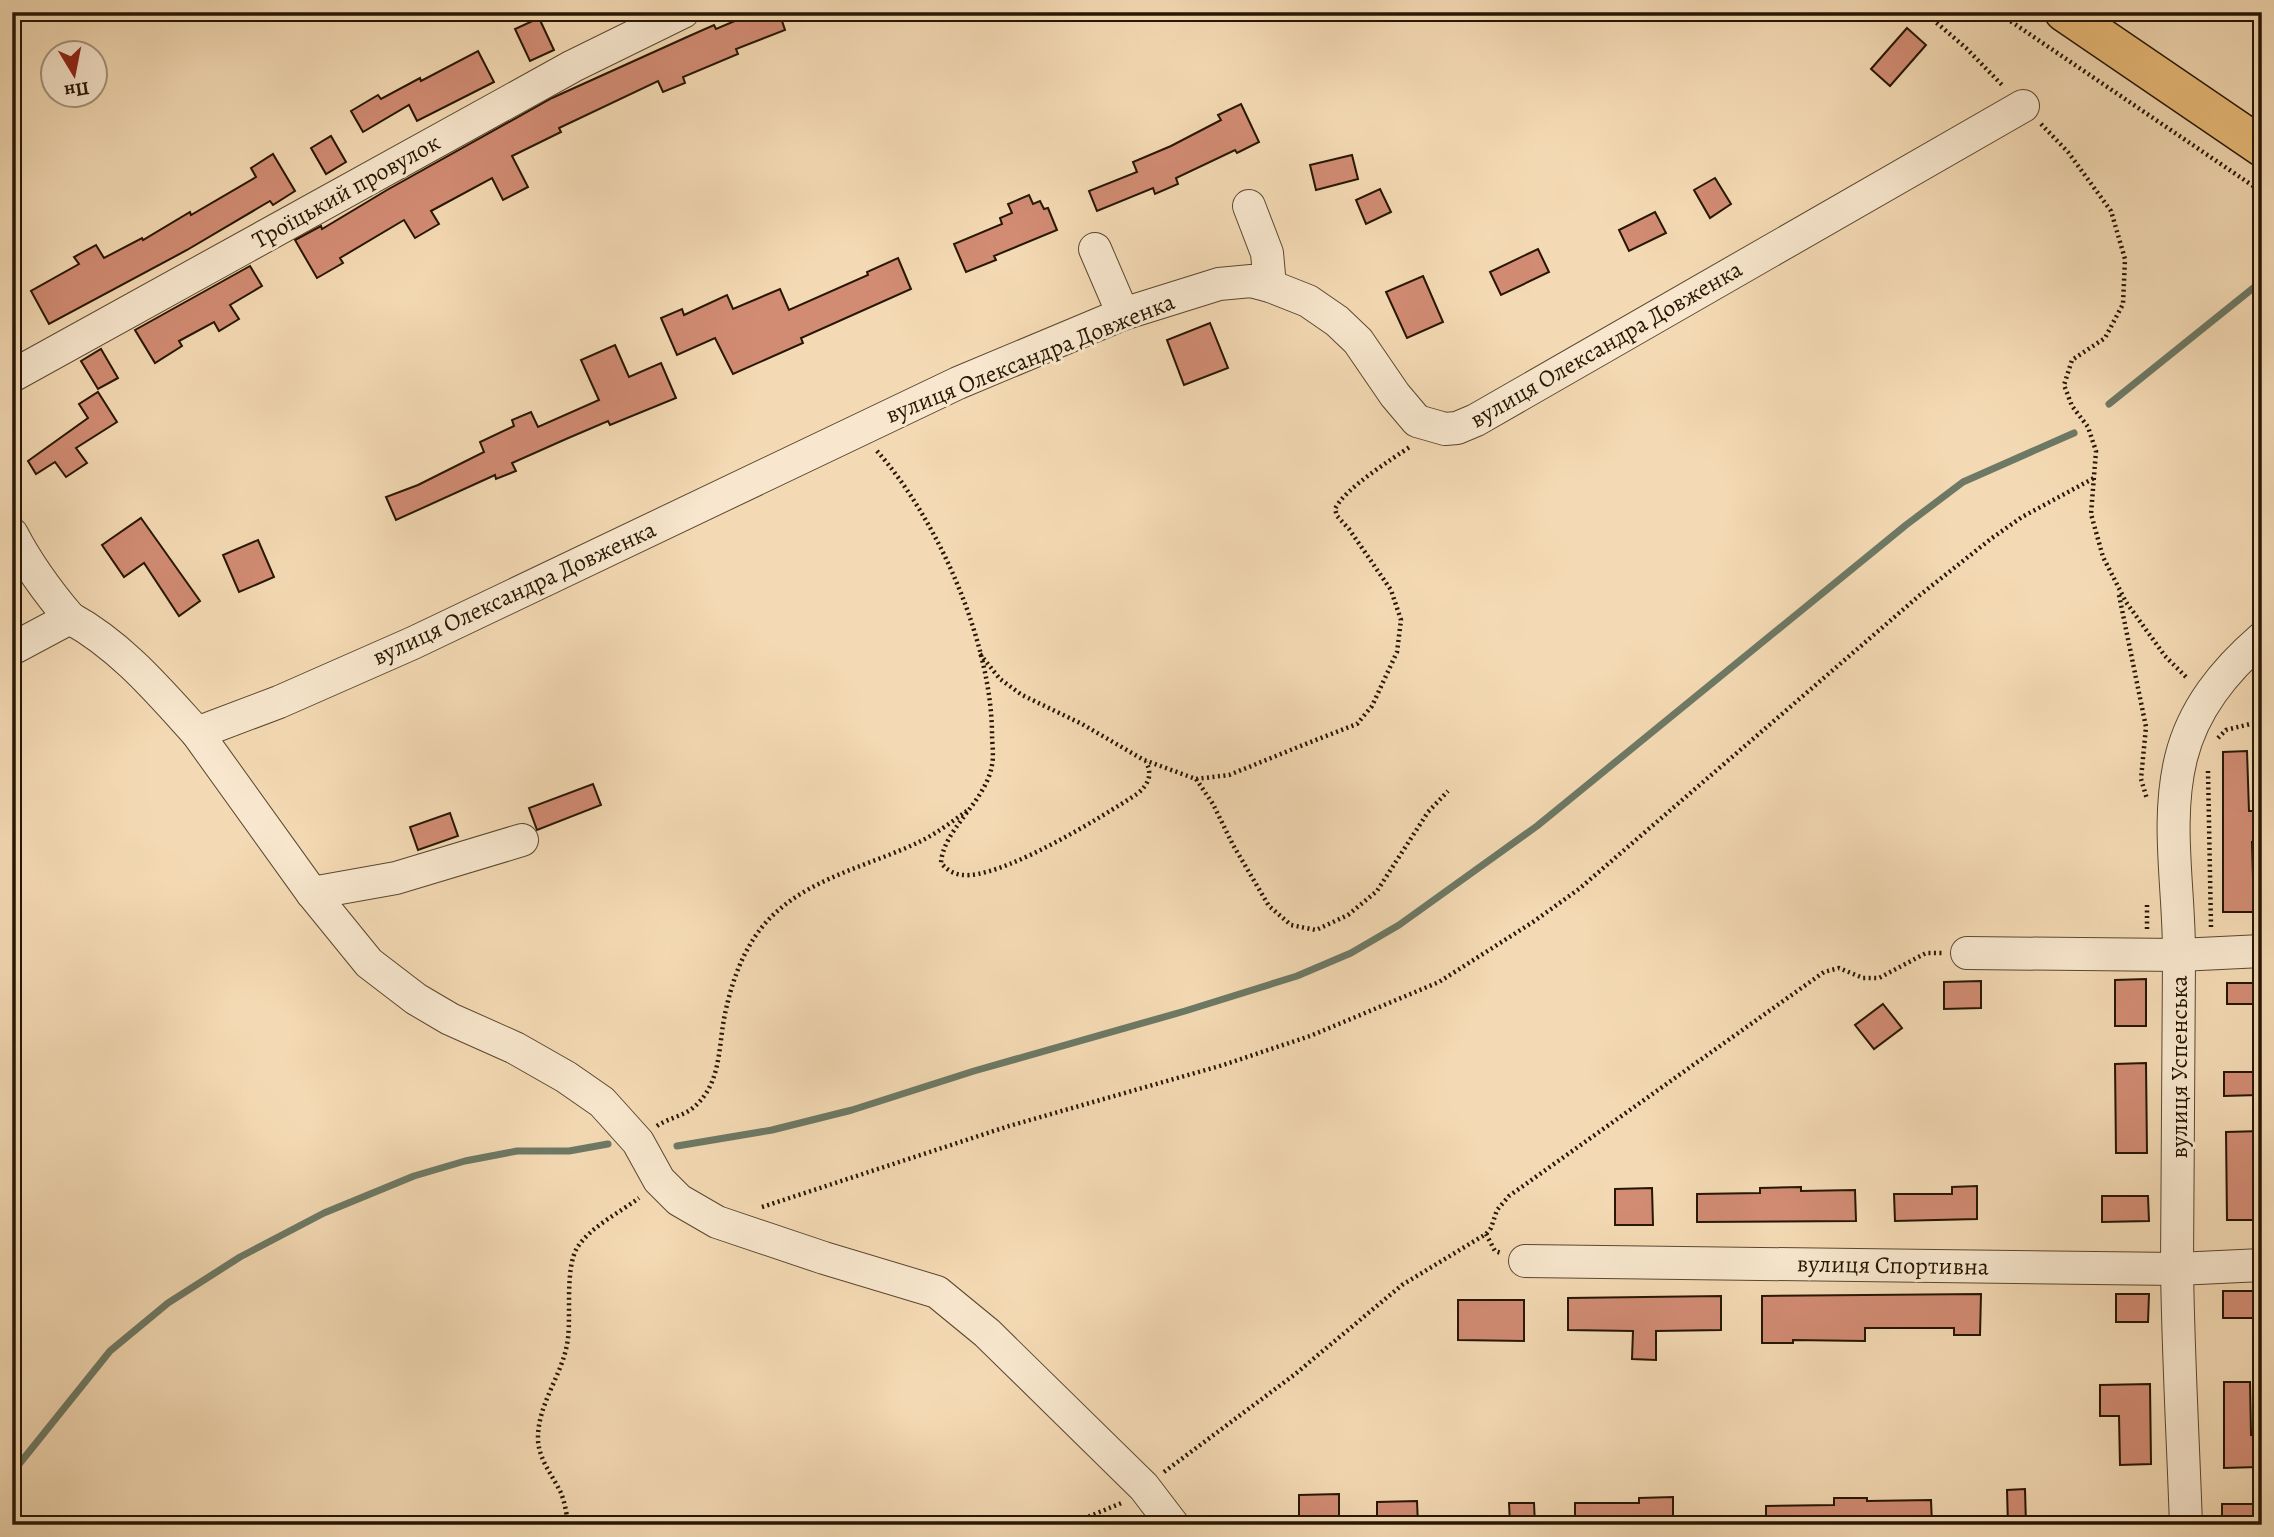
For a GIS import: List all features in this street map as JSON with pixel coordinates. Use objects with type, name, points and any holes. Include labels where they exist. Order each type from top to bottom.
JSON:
[{"type":"highway","points":[[2064,12],[2262,147]]},
{"type":"street","name":"Троїцький провулок","points":[[12,376],[573,66],[675,14]]},
{"type":"street","name":"вулиця Олександра Довженка","points":[[197,733],[279,702],[413,643],[958,383],[1123,314],[1219,284],[1251,282],[1270,286],[1308,301],[1337,321],[1358,341],[1395,395],[1417,421],[1445,429],[1457,428],[1476,420],[2023,106]]},
{"type":"street","points":[[1249,206],[1267,253],[1270,286]]},
{"type":"street","points":[[1095,249],[1123,314]]},
{"type":"street","points":[[12,534],[48,592],[70,618],[95,632],[127,657],[197,733],[312,893],[369,963],[406,992],[450,1019],[515,1048],[566,1077],[602,1102],[638,1142],[659,1180],[679,1200],[718,1222],[937,1292],[987,1333],[1144,1487],[1173,1525]]},
{"type":"street","points":[[12,649],[70,618]]},
{"type":"street","name":"вулиця Успенська","points":[[2186,1525],[2177,1269],[2179,954],[2174,841],[2176,789],[2180,760],[2190,727],[2207,696],[2262,638]]},
{"type":"street","points":[[312,893],[396,878],[522,840]]},
{"type":"street","points":[[1966,953],[2179,954],[2262,951]]},
{"type":"street","name":"вулиця Спортивна","points":[[1525,1261],[2177,1269],[2262,1265]]},
{"type":"path","points":[[1924,12],[1966,48],[2068,152],[2111,211],[2125,259],[2123,303],[2105,338],[2072,360],[2064,386],[2072,406],[2088,427],[2096,451],[2091,514],[2103,556],[2117,587],[2165,656],[2207,696]]},
{"type":"path","points":[[1997,12],[2262,192]]},
{"type":"path","points":[[2125,15],[2144,19],[2192,12]]},
{"type":"path","points":[[980,654],[1000,679],[1022,695],[1082,724],[1144,760],[1196,779],[1229,775],[1357,724],[1372,706],[1396,652],[1401,620],[1391,590],[1337,516],[1335,509],[1351,490],[1418,441],[1445,429]]},
{"type":"path","points":[[850,434],[874,447],[895,471],[918,505],[965,603],[988,679],[992,764],[985,789],[942,854],[941,863],[950,872],[971,875],[997,868],[1112,811],[1146,787],[1149,769],[1144,760]]},
{"type":"path","points":[[718,1222],[1009,1126],[1223,1065],[1310,1036],[1439,982],[1534,922],[1579,889],[1920,595],[1992,538],[2022,517],[2094,478]]},
{"type":"path","points":[[2117,587],[2146,727],[2141,779],[2147,799],[2147,812]]},
{"type":"path","points":[[2217,740],[2226,730],[2262,720]]},
{"type":"path","points":[[2208,761],[2212,953]]},
{"type":"path","points":[[1196,779],[1213,804],[1233,845],[1269,906],[1291,925],[1316,930],[1348,915],[1377,891],[1428,812],[1448,791]]},
{"type":"path","points":[[638,1142],[646,1140],[652,1130],[662,1123],[693,1108],[706,1095],[722,1049],[725,1016],[735,977],[746,951],[760,930],[777,912],[809,889],[921,842],[971,808]]},
{"type":"path","points":[[2147,890],[2147,954]]},
{"type":"path","points":[[1051,1525],[1090,1516],[1122,1504],[1294,1376],[1402,1285],[1486,1234],[1497,1210],[1509,1196],[1824,972],[1839,968],[1863,978],[1879,978],[1926,953],[1966,953]]},
{"type":"path","points":[[568,1525],[562,1496],[543,1461],[538,1441],[541,1414],[559,1371],[568,1338],[570,1279],[576,1250],[590,1230],[611,1219],[659,1180]]},
{"type":"building","points":[[756,12],[779,12],[785,30],[736,49],[738,54],[683,77],[685,83],[663,92],[658,81],[559,128],[561,132],[512,156],[528,187],[503,200],[492,178],[431,211],[439,224],[415,238],[404,220],[340,258],[343,263],[317,278],[295,240],[321,226],[322,229],[552,98],[714,25],[716,29]]},
{"type":"building","points":[[539,18],[554,50],[530,61],[515,29]]},
{"type":"building","points":[[1907,28],[1926,45],[1890,86],[1871,69]]},
{"type":"building","points":[[478,51],[494,82],[417,121],[409,105],[363,132],[351,111],[378,95],[381,99]]},
{"type":"building","points":[[1241,104],[1259,142],[1237,153],[1235,150],[1176,178],[1178,184],[1155,194],[1153,188],[1097,211],[1089,191],[1137,172],[1133,162],[1221,120],[1218,115]]},
{"type":"building","points":[[331,136],[346,162],[326,174],[311,148]]},
{"type":"building","points":[[273,154],[295,191],[273,205],[270,201],[187,250],[49,324],[31,291],[79,264],[74,257],[96,245],[104,258],[142,238],[143,240],[256,177],[251,168]]},
{"type":"building","points":[[1352,155],[1358,179],[1316,190],[1310,165]]},
{"type":"building","points":[[1715,178],[1731,204],[1710,218],[1694,190]]},
{"type":"building","points":[[1380,189],[1391,212],[1366,224],[1356,200]]},
{"type":"building","points":[[1029,195],[1033,204],[1040,201],[1044,209],[1048,208],[1057,230],[994,256],[996,260],[966,272],[954,244],[1002,224],[1000,218],[1012,213],[1008,204]]},
{"type":"building","points":[[1655,212],[1666,233],[1629,251],[1619,230]]},
{"type":"building","points":[[1538,249],[1549,272],[1501,295],[1490,272]]},
{"type":"building","points":[[898,258],[911,289],[801,338],[803,343],[733,374],[715,338],[677,355],[661,318],[682,309],[684,315],[727,295],[733,309],[780,289],[789,310],[868,275],[867,272]]},
{"type":"building","points":[[250,266],[262,286],[230,305],[239,319],[219,331],[214,322],[179,341],[182,346],[155,363],[135,330]]},
{"type":"building","points":[[1423,276],[1443,322],[1407,338],[1386,292]]},
{"type":"building","points":[[1210,323],[1228,368],[1184,385],[1167,340]]},
{"type":"building","points":[[615,345],[629,377],[661,363],[676,398],[610,425],[608,421],[566,439],[512,463],[516,471],[496,479],[495,475],[396,520],[386,497],[418,485],[484,452],[480,442],[514,426],[512,420],[531,412],[538,427],[599,400],[581,360]]},
{"type":"building","points":[[101,349],[118,378],[98,389],[81,361]]},
{"type":"building","points":[[98,392],[117,422],[76,448],[87,463],[66,477],[55,462],[36,474],[28,461],[88,418],[79,404]]},
{"type":"building","points":[[141,518],[200,601],[179,616],[144,563],[124,577],[102,545]]},
{"type":"building","points":[[258,540],[274,577],[239,592],[223,555]]},
{"type":"building","points":[[2247,751],[2249,811],[2262,811],[2262,842],[2252,842],[2254,912],[2223,912],[2223,752]]},
{"type":"building","points":[[593,784],[601,805],[537,830],[529,808]]},
{"type":"building","points":[[450,813],[458,836],[418,850],[410,827]]},
{"type":"building","points":[[2146,979],[2146,1026],[2115,1026],[2115,980]]},
{"type":"building","points":[[1981,981],[1981,1008],[1944,1009],[1944,982]]},
{"type":"building","points":[[2227,983],[2262,983],[2262,1004],[2227,1004]]},
{"type":"building","points":[[1883,1004],[1902,1028],[1874,1049],[1855,1025]]},
{"type":"building","points":[[2146,1063],[2147,1153],[2116,1153],[2115,1064]]},
{"type":"building","points":[[2224,1072],[2258,1072],[2258,1095],[2224,1096]]},
{"type":"building","points":[[2262,1131],[2262,1220],[2227,1220],[2226,1132]]},
{"type":"building","points":[[1977,1186],[1977,1219],[1895,1221],[1894,1194],[1952,1194],[1952,1187]]},
{"type":"building","points":[[1801,1187],[1801,1191],[1855,1190],[1856,1221],[1697,1222],[1697,1194],[1760,1193],[1760,1188]]},
{"type":"building","points":[[1652,1188],[1653,1225],[1615,1225],[1615,1189]]},
{"type":"building","points":[[2102,1196],[2148,1196],[2149,1221],[2102,1222]]},
{"type":"building","points":[[2223,1291],[2262,1291],[2262,1318],[2223,1318]]},
{"type":"building","points":[[1981,1294],[1980,1335],[1954,1335],[1954,1328],[1865,1328],[1865,1341],[1793,1340],[1793,1343],[1762,1343],[1762,1296]]},
{"type":"building","points":[[2116,1294],[2149,1294],[2148,1322],[2116,1322]]},
{"type":"building","points":[[1721,1296],[1721,1330],[1656,1331],[1656,1360],[1632,1359],[1633,1331],[1568,1330],[1568,1298]]},
{"type":"building","points":[[1458,1300],[1524,1300],[1524,1341],[1458,1340]]},
{"type":"building","points":[[2224,1382],[2250,1382],[2251,1435],[2256,1435],[2257,1467],[2224,1468]]},
{"type":"building","points":[[2150,1384],[2151,1464],[2120,1465],[2119,1416],[2100,1416],[2100,1385]]},
{"type":"building","points":[[2025,1489],[2026,1525],[2008,1525],[2007,1490]]},
{"type":"building","points":[[1339,1494],[1339,1525],[1299,1525],[1299,1495]]},
{"type":"building","points":[[1673,1497],[1673,1525],[1575,1525],[1575,1503],[1639,1503],[1639,1498]]},
{"type":"building","points":[[1834,1498],[1867,1498],[1867,1501],[1931,1500],[1932,1525],[1857,1522],[1857,1525],[1766,1525],[1766,1506],[1834,1505]]},
{"type":"building","points":[[1417,1501],[1418,1525],[1377,1525],[1377,1502]]},
{"type":"building","points":[[1509,1503],[1534,1503],[1535,1525],[1510,1525]]},
{"type":"building","points":[[2222,1504],[2254,1504],[2255,1525],[2222,1525]]},
{"type":"waterway","points":[[2109,404],[2262,281]]},
{"type":"waterway","points":[[677,1146],[772,1130],[852,1110],[974,1071],[1297,976],[1351,953],[1399,925],[1537,826],[1906,525],[1963,482],[2074,433]]},
{"type":"waterway","points":[[12,1473],[110,1351],[168,1303],[240,1257],[324,1213],[414,1176],[465,1161],[517,1151],[569,1151],[608,1144]]}]
